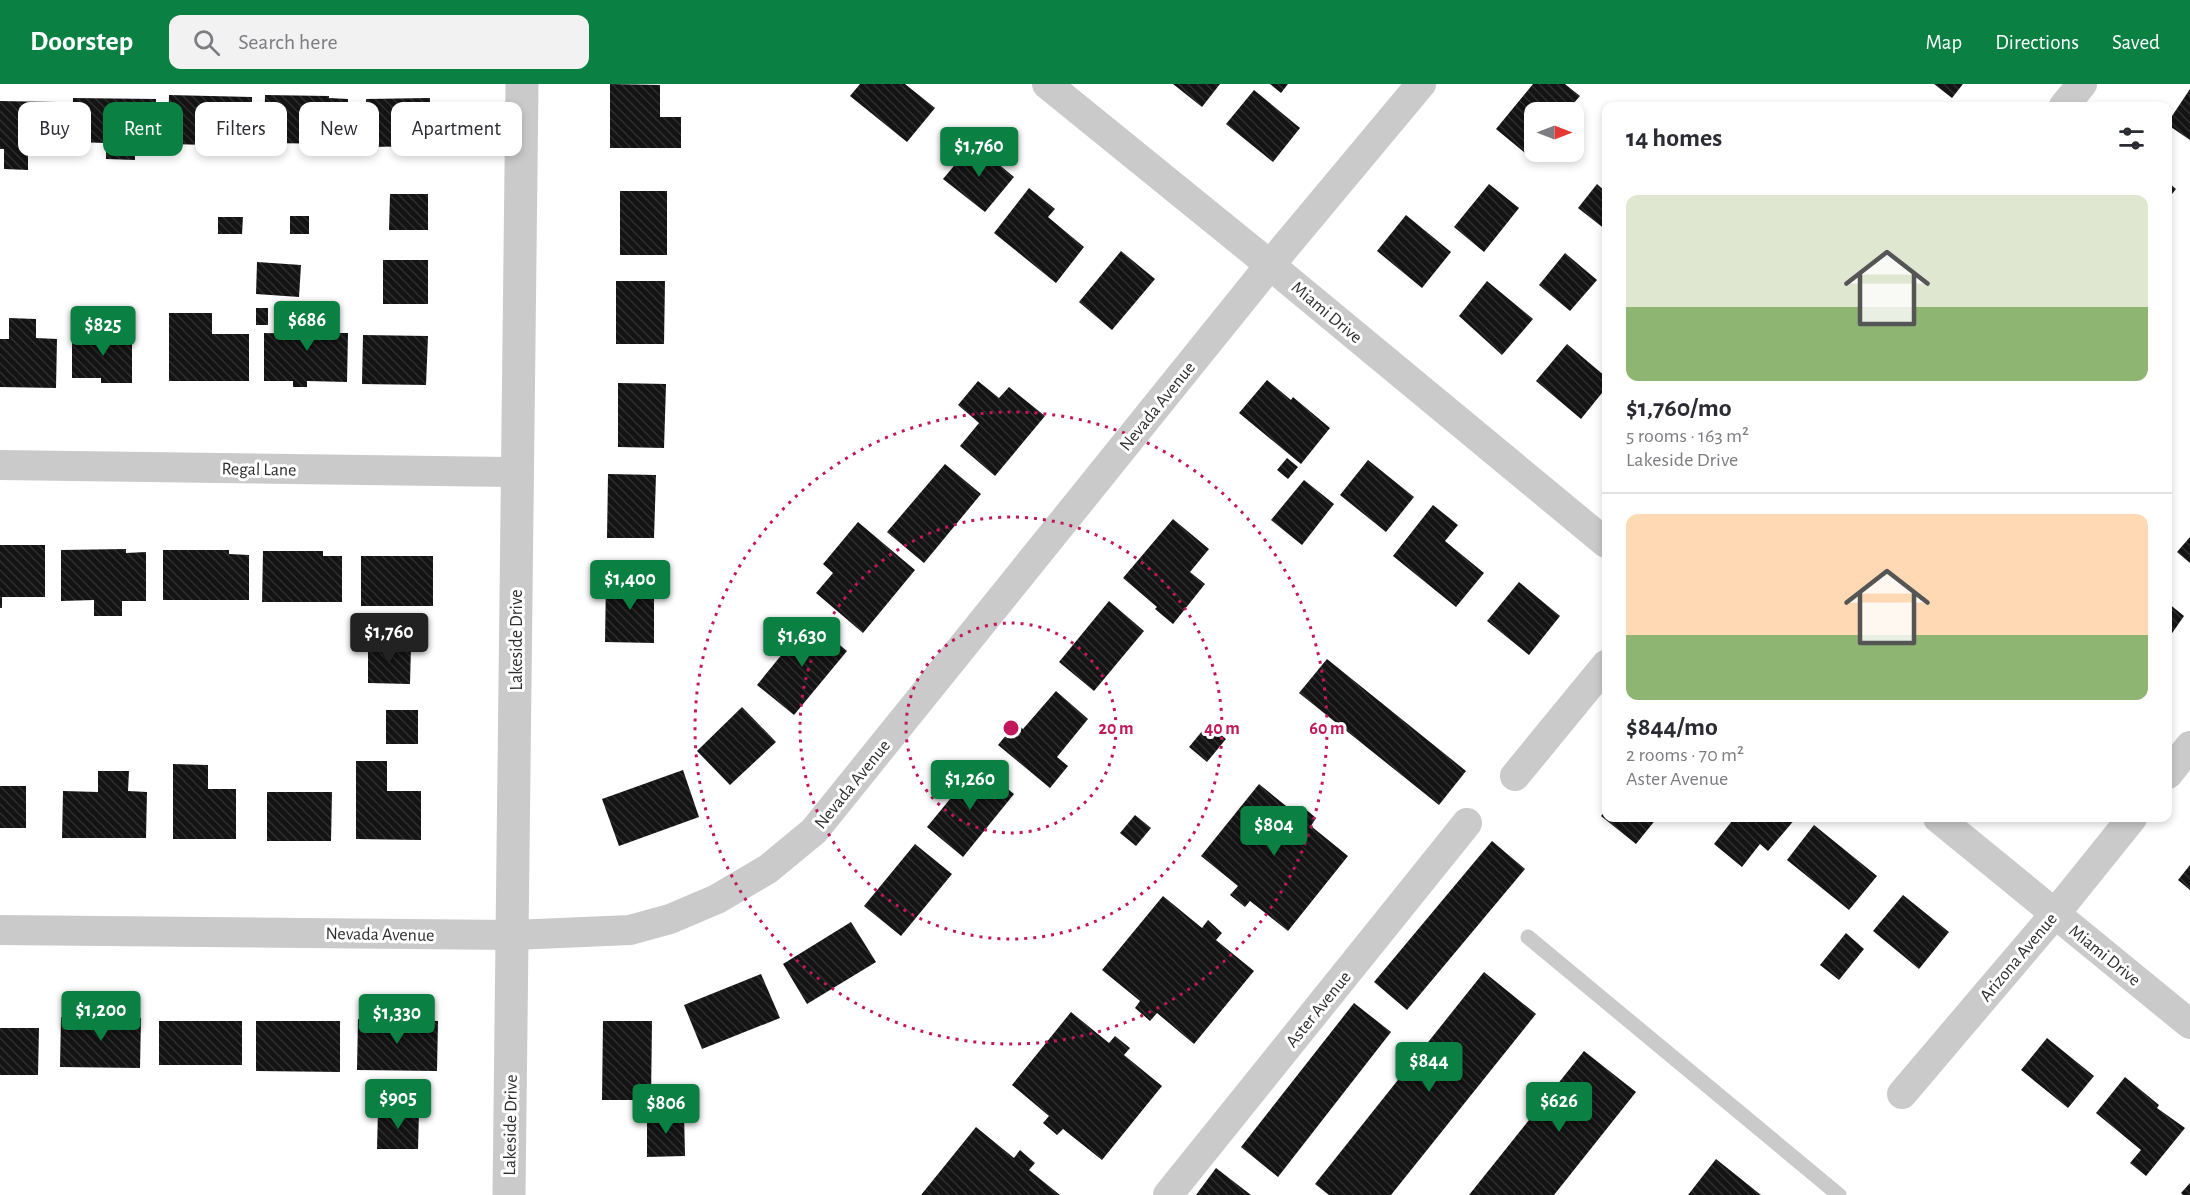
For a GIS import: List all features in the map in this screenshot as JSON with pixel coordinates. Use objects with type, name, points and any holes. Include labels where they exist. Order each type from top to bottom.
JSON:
[{"type":"street","name":"Lakeside Drive","points":[[509,1195],[514,935],[522,84]]},
{"type":"street","name":"Miami Drive","points":[[1047,84],[1602,540]]},
{"type":"street","name":"Nevada Avenue","points":[[0,930],[514,935],[630,930],[670,919],[717,899],[758,875],[813,831],[1270,265],[1421,84]]},
{"type":"street","points":[[2067,102],[2082,84]]},
{"type":"street","name":"Regal Lane","points":[[0,465],[517,472]]},
{"type":"street","points":[[1515,776],[1602,670]]},
{"type":"street","points":[[2172,769],[2190,746]]},
{"type":"street","name":"Miami Drive","points":[[1943,822],[2190,1024]]},
{"type":"street","name":"Arizona Avenue","points":[[1902,1094],[2130,822]]},
{"type":"street","name":"Aster Avenue","points":[[1168,1195],[1467,823]]},
{"type":"lane","points":[[1528,937],[1839,1195]]},
{"type":"building","points":[[610,84],[660,85],[660,117],[681,117],[681,148],[610,148]]},
{"type":"building","points":[[860,84],[905,84],[935,108],[907,142],[850,96]]},
{"type":"building","points":[[1173,84],[1220,84],[1202,107]]},
{"type":"building","points":[[1270,84],[1288,84],[1281,93]]},
{"type":"building","points":[[1533,84],[1565,84],[1580,96],[1575,102],[1524,102],[1524,152],[1496,129]]},
{"type":"building","points":[[1934,84],[1963,84],[1952,98]]},
{"type":"building","points":[[2190,89],[2190,140],[2172,128],[2172,116]]},
{"type":"building","points":[[1254,90],[1300,128],[1273,162],[1226,124]]},
{"type":"building","points":[[169,95],[252,97],[252,102],[195,102],[195,145],[183,144],[183,102],[169,102]]},
{"type":"building","points":[[265,95],[329,96],[329,98],[348,99],[348,102],[299,102],[299,143],[287,143],[287,102],[265,102]]},
{"type":"building","points":[[73,98],[156,99],[156,102],[103,102],[103,143],[91,143],[91,102],[73,102]]},
{"type":"building","points":[[430,98],[430,102],[391,102],[391,147],[379,147],[379,102],[366,102],[366,99]]},
{"type":"building","points":[[0,101],[58,102],[18,102],[18,156],[28,156],[28,170],[4,169],[4,149],[0,149]]},
{"type":"building","points":[[973,143],[1014,177],[985,212],[943,179]]},
{"type":"building","points":[[106,156],[135,156],[135,160],[106,159]]},
{"type":"building","points":[[1489,184],[1519,208],[1484,252],[1454,227]]},
{"type":"building","points":[[1597,184],[1602,188],[1602,227],[1578,208]]},
{"type":"building","points":[[1029,188],[1055,209],[1048,217],[1084,247],[1056,283],[994,233]]},
{"type":"building","points":[[620,191],[667,191],[667,255],[620,255]]},
{"type":"building","points":[[390,194],[428,194],[428,230],[389,230]]},
{"type":"building","points":[[1406,215],[1451,252],[1422,288],[1377,251]]},
{"type":"building","points":[[290,216],[309,216],[309,234],[290,234]]},
{"type":"building","points":[[218,217],[243,217],[242,234],[218,234]]},
{"type":"building","points":[[1121,251],[1155,279],[1112,330],[1079,302]]},
{"type":"building","points":[[1565,253],[1597,280],[1570,311],[1539,285]]},
{"type":"building","points":[[383,260],[428,260],[428,304],[383,304]]},
{"type":"building","points":[[257,262],[301,265],[299,297],[256,294]]},
{"type":"building","points":[[616,281],[665,281],[664,344],[616,344]]},
{"type":"building","points":[[1487,281],[1533,319],[1502,355],[1459,316]]},
{"type":"building","points":[[304,305],[328,305],[328,333],[348,333],[347,382],[307,381],[307,387],[293,387],[293,381],[264,381],[264,333],[303,334]]},
{"type":"building","points":[[256,308],[268,308],[268,325],[256,325]]},
{"type":"building","points":[[169,313],[212,313],[212,334],[249,334],[249,381],[169,381]]},
{"type":"building","points":[[9,318],[36,319],[36,338],[57,339],[56,388],[0,387],[0,339],[9,339]]},
{"type":"building","points":[[72,333],[132,333],[132,383],[101,383],[101,378],[72,378]]},
{"type":"building","points":[[363,335],[428,336],[426,385],[362,384]]},
{"type":"building","points":[[1567,344],[1602,374],[1602,393],[1581,419],[1536,381]]},
{"type":"building","points":[[1267,380],[1291,400],[1293,397],[1330,428],[1301,464],[1239,413]]},
{"type":"building","points":[[978,381],[999,398],[1009,387],[1045,416],[995,476],[960,446],[979,423],[958,405]]},
{"type":"building","points":[[618,383],[666,384],[664,448],[618,447]]},
{"type":"building","points":[[1287,458],[1298,467],[1288,479],[1277,470]]},
{"type":"building","points":[[1368,460],[1414,497],[1386,532],[1340,495]]},
{"type":"building","points":[[945,464],[981,494],[924,563],[887,532]]},
{"type":"building","points":[[608,474],[656,475],[654,538],[607,538]]},
{"type":"building","points":[[1304,480],[1334,504],[1302,545],[1271,520]]},
{"type":"building","points":[[1433,505],[1458,525],[1445,541],[1484,573],[1456,607],[1393,556]]},
{"type":"building","points":[[1173,519],[1209,549],[1190,572],[1205,584],[1173,624],[1123,578]]},
{"type":"building","points":[[858,522],[915,570],[863,633],[816,593],[833,573],[823,564]]},
{"type":"building","points":[[2190,537],[2190,563],[2177,552]]},
{"type":"building","points":[[0,545],[45,545],[45,597],[2,597],[2,608],[0,608]]},
{"type":"building","points":[[126,549],[126,553],[146,552],[146,601],[122,601],[122,616],[94,616],[94,600],[61,601],[61,550]]},
{"type":"building","points":[[163,550],[229,550],[229,554],[249,555],[249,600],[163,600]]},
{"type":"building","points":[[263,551],[323,551],[323,556],[342,556],[342,602],[262,602]]},
{"type":"building","points":[[361,556],[433,556],[433,606],[361,606]]},
{"type":"building","points":[[606,578],[654,579],[654,643],[605,642]]},
{"type":"building","points":[[1519,582],[1560,616],[1529,655],[1487,621]]},
{"type":"building","points":[[1109,601],[1144,631],[1094,691],[1059,662]]},
{"type":"building","points":[[2172,606],[2184,616],[2172,633]]},
{"type":"building","points":[[810,620],[847,651],[794,715],[757,685]]},
{"type":"building","points":[[368,645],[411,646],[410,684],[368,683]]},
{"type":"building","points":[[1327,659],[1466,771],[1439,805],[1299,693]]},
{"type":"building","points":[[1056,691],[1088,719],[1057,757],[1068,766],[1050,788],[998,745],[1016,723],[1023,729]]},
{"type":"building","points":[[742,707],[776,742],[730,785],[697,751]]},
{"type":"building","points":[[386,710],[418,710],[418,744],[386,744]]},
{"type":"building","points":[[1208,724],[1226,739],[1207,762],[1189,747]]},
{"type":"building","points":[[356,761],[387,761],[387,791],[421,791],[421,840],[356,839]]},
{"type":"building","points":[[173,764],[208,765],[208,789],[236,789],[236,839],[173,839]]},
{"type":"building","points":[[978,765],[1014,794],[963,857],[927,827]]},
{"type":"building","points":[[683,770],[699,817],[619,846],[602,799]]},
{"type":"building","points":[[98,771],[129,771],[128,791],[147,792],[146,838],[62,838],[63,791],[98,792]]},
{"type":"building","points":[[1259,784],[1296,814],[1302,806],[1316,818],[1311,826],[1348,856],[1288,931],[1250,901],[1245,907],[1230,895],[1238,886],[1201,856]]},
{"type":"building","points":[[0,786],[26,786],[26,828],[0,828]]},
{"type":"building","points":[[267,792],[332,792],[331,841],[267,841]]},
{"type":"building","points":[[1135,815],[1151,828],[1136,846],[1120,833]]},
{"type":"building","points":[[1608,822],[1654,822],[1636,844]]},
{"type":"building","points":[[1731,822],[1793,822],[1768,851],[1760,844],[1742,867],[1714,844]]},
{"type":"building","points":[[1814,825],[1877,876],[1849,910],[1787,860]]},
{"type":"building","points":[[1492,841],[1525,869],[1407,1010],[1374,982]]},
{"type":"building","points":[[915,844],[952,874],[901,936],[864,906]]},
{"type":"building","points":[[2190,865],[2190,890],[2178,880]]},
{"type":"building","points":[[1903,895],[1949,932],[1919,969],[1873,931]]},
{"type":"building","points":[[1163,896],[1202,928],[1208,920],[1222,933],[1216,940],[1254,971],[1194,1044],[1157,1013],[1150,1021],[1135,1008],[1140,1001],[1102,970]]},
{"type":"building","points":[[851,922],[876,962],[807,1004],[783,964]]},
{"type":"building","points":[[1846,933],[1864,949],[1839,980],[1820,965]]},
{"type":"building","points":[[1484,972],[1536,1014],[1391,1195],[1329,1195],[1315,1184]]},
{"type":"building","points":[[761,974],[780,1018],[702,1049],[684,1005]]},
{"type":"building","points":[[1354,1003],[1391,1032],[1278,1177],[1241,1147]]},
{"type":"building","points":[[1071,1012],[1109,1043],[1115,1036],[1130,1048],[1124,1055],[1162,1086],[1102,1160],[1063,1129],[1057,1135],[1043,1123],[1049,1116],[1012,1085]]},
{"type":"building","points":[[61,1017],[141,1018],[140,1068],[60,1067]]},
{"type":"building","points":[[358,1019],[438,1021],[437,1071],[357,1070]]},
{"type":"building","points":[[159,1021],[242,1021],[242,1065],[159,1065]]},
{"type":"building","points":[[256,1021],[340,1021],[340,1072],[256,1071]]},
{"type":"building","points":[[603,1021],[652,1021],[651,1100],[602,1100]]},
{"type":"building","points":[[0,1028],[39,1028],[38,1075],[0,1075]]},
{"type":"building","points":[[2047,1038],[2094,1076],[2068,1108],[2021,1070]]},
{"type":"building","points":[[1584,1051],[1636,1092],[1554,1195],[1469,1195]]},
{"type":"building","points":[[2125,1077],[2159,1105],[2157,1108],[2185,1128],[2146,1176],[2130,1163],[2141,1150],[2096,1113]]},
{"type":"building","points":[[378,1110],[419,1111],[418,1149],[377,1149]]},
{"type":"building","points":[[647,1113],[684,1113],[685,1156],[647,1157]]},
{"type":"building","points":[[976,1127],[1014,1158],[1020,1150],[1035,1163],[1029,1170],[1060,1195],[921,1195]]},
{"type":"building","points":[[1716,1159],[1761,1195],[1688,1195]]},
{"type":"building","points":[[1216,1168],[1251,1195],[1196,1195]]},
{"type":"building","points":[[2190,1183],[2190,1195],[2183,1195],[2181,1193]]}]
